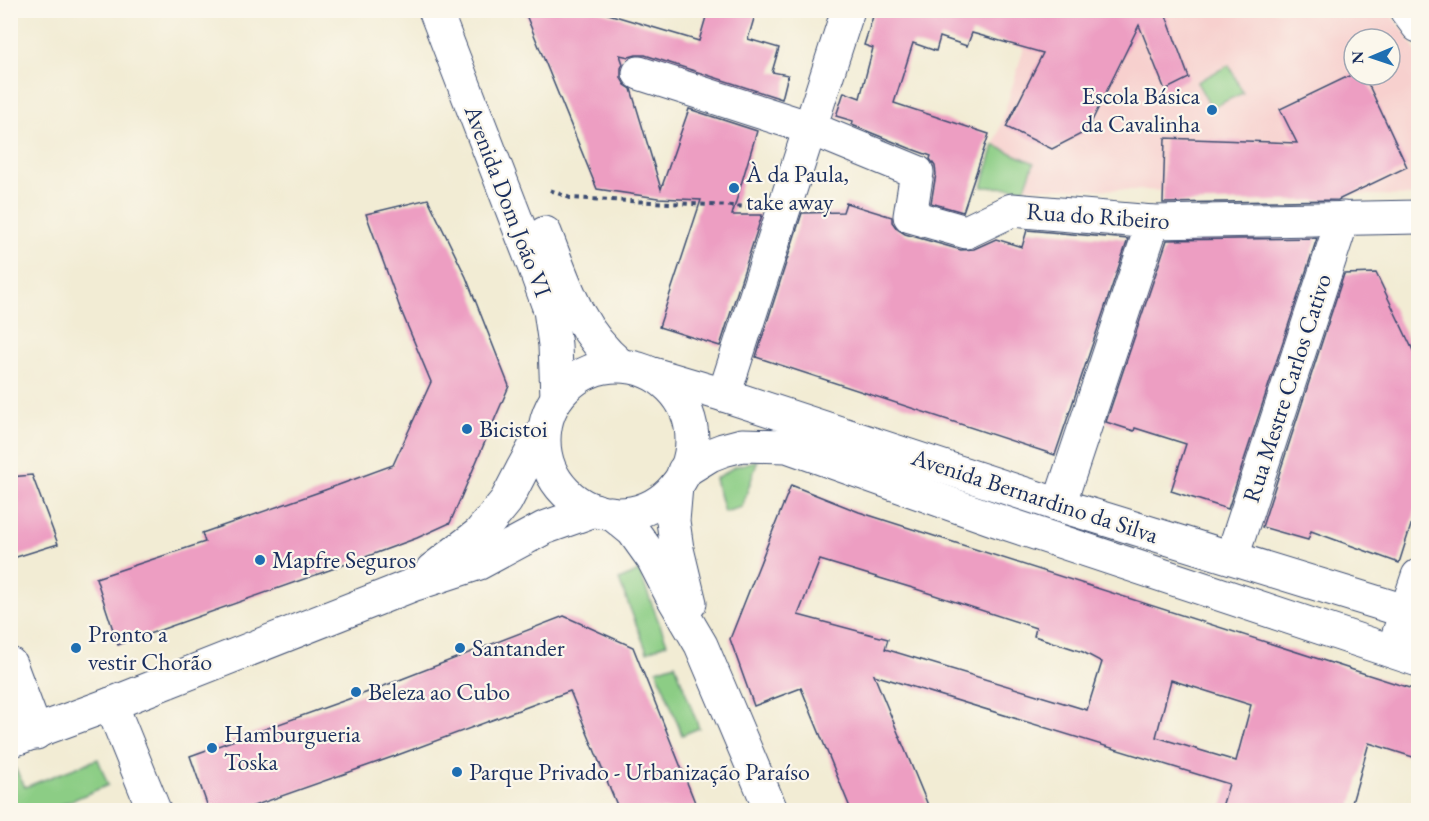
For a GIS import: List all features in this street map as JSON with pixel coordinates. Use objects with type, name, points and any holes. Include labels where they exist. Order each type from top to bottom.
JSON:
[{"type":"main road","name":"Avenida Dom João VI","points":[[435,10],[549,310],[555,345],[557,397]]},
{"type":"main road","name":"Avenida Dom João VI","points":[[455,10],[575,309],[587,330],[608,355],[620,365]]},
{"type":"main road","points":[[724,395],[848,10]]},
{"type":"main road","points":[[1406,10],[1419,26]]},
{"type":"main road","points":[[639,73],[810,128]]},
{"type":"main road","name":"Rua do Ribeiro","points":[[810,128],[917,172],[909,216],[966,232],[1012,210],[1153,222],[1419,217]]},
{"type":"main road","name":"Rua Mestre Carlos Cativo","points":[[1232,557],[1342,219]]},
{"type":"main road","points":[[1059,505],[1153,222]]},
{"type":"main road","points":[[701,645],[677,549],[673,520],[680,479],[691,450],[691,428],[684,406],[671,388],[653,374],[637,368],[620,365],[585,373],[570,383],[557,397],[549,412],[544,449],[550,470],[561,487],[576,501],[603,512],[633,531],[653,559],[701,645],[771,810]]},
{"type":"main road","name":"Avenida Bernardino da Silva","points":[[653,374],[724,395],[1059,505],[1412,612]]},
{"type":"main road","points":[[415,584],[479,534],[506,501],[545,429]]},
{"type":"main road","name":"Avenida Bernardino da Silva","points":[[680,479],[710,455],[723,450],[742,445],[787,446],[993,519],[1406,656]]},
{"type":"main road","points":[[10,664],[23,737],[415,584],[479,563],[543,528],[603,512],[635,512],[657,503],[680,479]]},
{"type":"main road","points":[[1406,656],[1419,576]]},
{"type":"main road","points":[[111,704],[154,810]]},
{"type":"path","points":[[550,190],[570,198],[784,209]]},
{"type":"shaded area","name":"Escola Básica da Cavalinha","points":[[1035,11],[1387,11],[1401,27],[1342,27],[1342,87],[1402,87],[1402,28],[1418,56],[1418,196],[982,187]]},
{"type":"green space","points":[[1229,65],[1243,93],[1211,108],[1197,82]]},
{"type":"green space","points":[[994,145],[1034,163],[1025,188],[982,187]]},
{"type":"green space","points":[[758,460],[742,507],[724,512],[715,479],[734,467]]},
{"type":"green space","points":[[639,571],[667,643],[647,652],[619,580]]},
{"type":"green space","points":[[675,664],[699,728],[682,735],[657,670]]},
{"type":"green space","points":[[98,759],[108,785],[49,810],[11,810],[11,781],[15,768],[25,787]]},
{"type":"building","points":[[524,10],[595,10],[699,41],[708,10],[740,10],[755,15],[748,39],[779,48],[772,72],[788,75],[782,99],[645,55],[629,57],[620,55],[623,64],[621,78],[631,89],[661,189],[689,109],[757,131],[732,215],[762,215],[720,346],[659,327],[701,200],[658,198],[597,189]]},
{"type":"building","points":[[875,10],[1128,10],[1135,14],[1134,10],[1164,10],[1189,78],[1165,90],[1139,25],[1087,131],[1052,149],[1006,127],[1043,53],[972,33],[967,46],[940,37],[936,51],[913,43],[894,103],[989,134],[963,212],[931,203],[936,174],[931,156],[852,125],[853,121],[836,116],[844,92],[860,98],[873,48],[864,45]]},
{"type":"building","points":[[1342,79],[1342,87],[1370,87],[1407,167],[1338,200],[1163,203],[1165,138],[1297,143],[1280,109]]},
{"type":"building","points":[[428,199],[466,277],[509,386],[450,523],[352,562],[118,645],[96,578],[205,542],[202,533],[393,465],[431,382],[400,308],[366,214]]},
{"type":"building","points":[[846,203],[892,217],[892,222],[897,229],[905,234],[961,250],[974,249],[996,239],[1022,247],[1027,230],[1128,239],[1055,455],[756,357],[802,213],[843,212]]},
{"type":"building","points":[[1317,238],[1228,509],[1171,491],[1186,444],[1135,428],[1134,431],[1106,422],[1167,240]]},
{"type":"building","points":[[1376,273],[1419,363],[1419,500],[1399,563],[1311,531],[1308,540],[1262,527],[1344,274]]},
{"type":"building","points":[[32,475],[58,544],[10,559],[10,477]]},
{"type":"building","points":[[791,485],[859,512],[1419,691],[1419,759],[1369,743],[1350,810],[1221,810],[1229,784],[874,675],[930,810],[851,810],[801,688],[754,706],[730,639]],"holes":[[[820,560],[1036,628],[1034,636],[1083,652],[1102,662],[1087,710],[885,649],[888,639],[798,615]],[[1171,680],[1251,705],[1236,761],[1156,737]]]},
{"type":"building","points":[[564,616],[633,647],[698,810],[619,810],[570,691],[242,810],[209,810],[190,756],[371,691]]},
{"type":"place","name":"Escola Básica da Cavalinha","points":[[1212,110]]},
{"type":"place","name":"À da Paula, take away","points":[[734,188]]},
{"type":"place","name":"Bicistoi","points":[[467,429]]},
{"type":"place","name":"Mapfre Seguros","points":[[260,560]]},
{"type":"place","name":"Pronto a vestir Chorão","points":[[76,648]]},
{"type":"place","name":"Santander","points":[[460,648]]},
{"type":"place","name":"Beleza ao Cubo","points":[[356,692]]},
{"type":"place","name":"Hamburgueria Toska","points":[[212,748]]},
{"type":"place","name":"Parque Privado - Urbanização Paraíso","points":[[457,772]]}]
